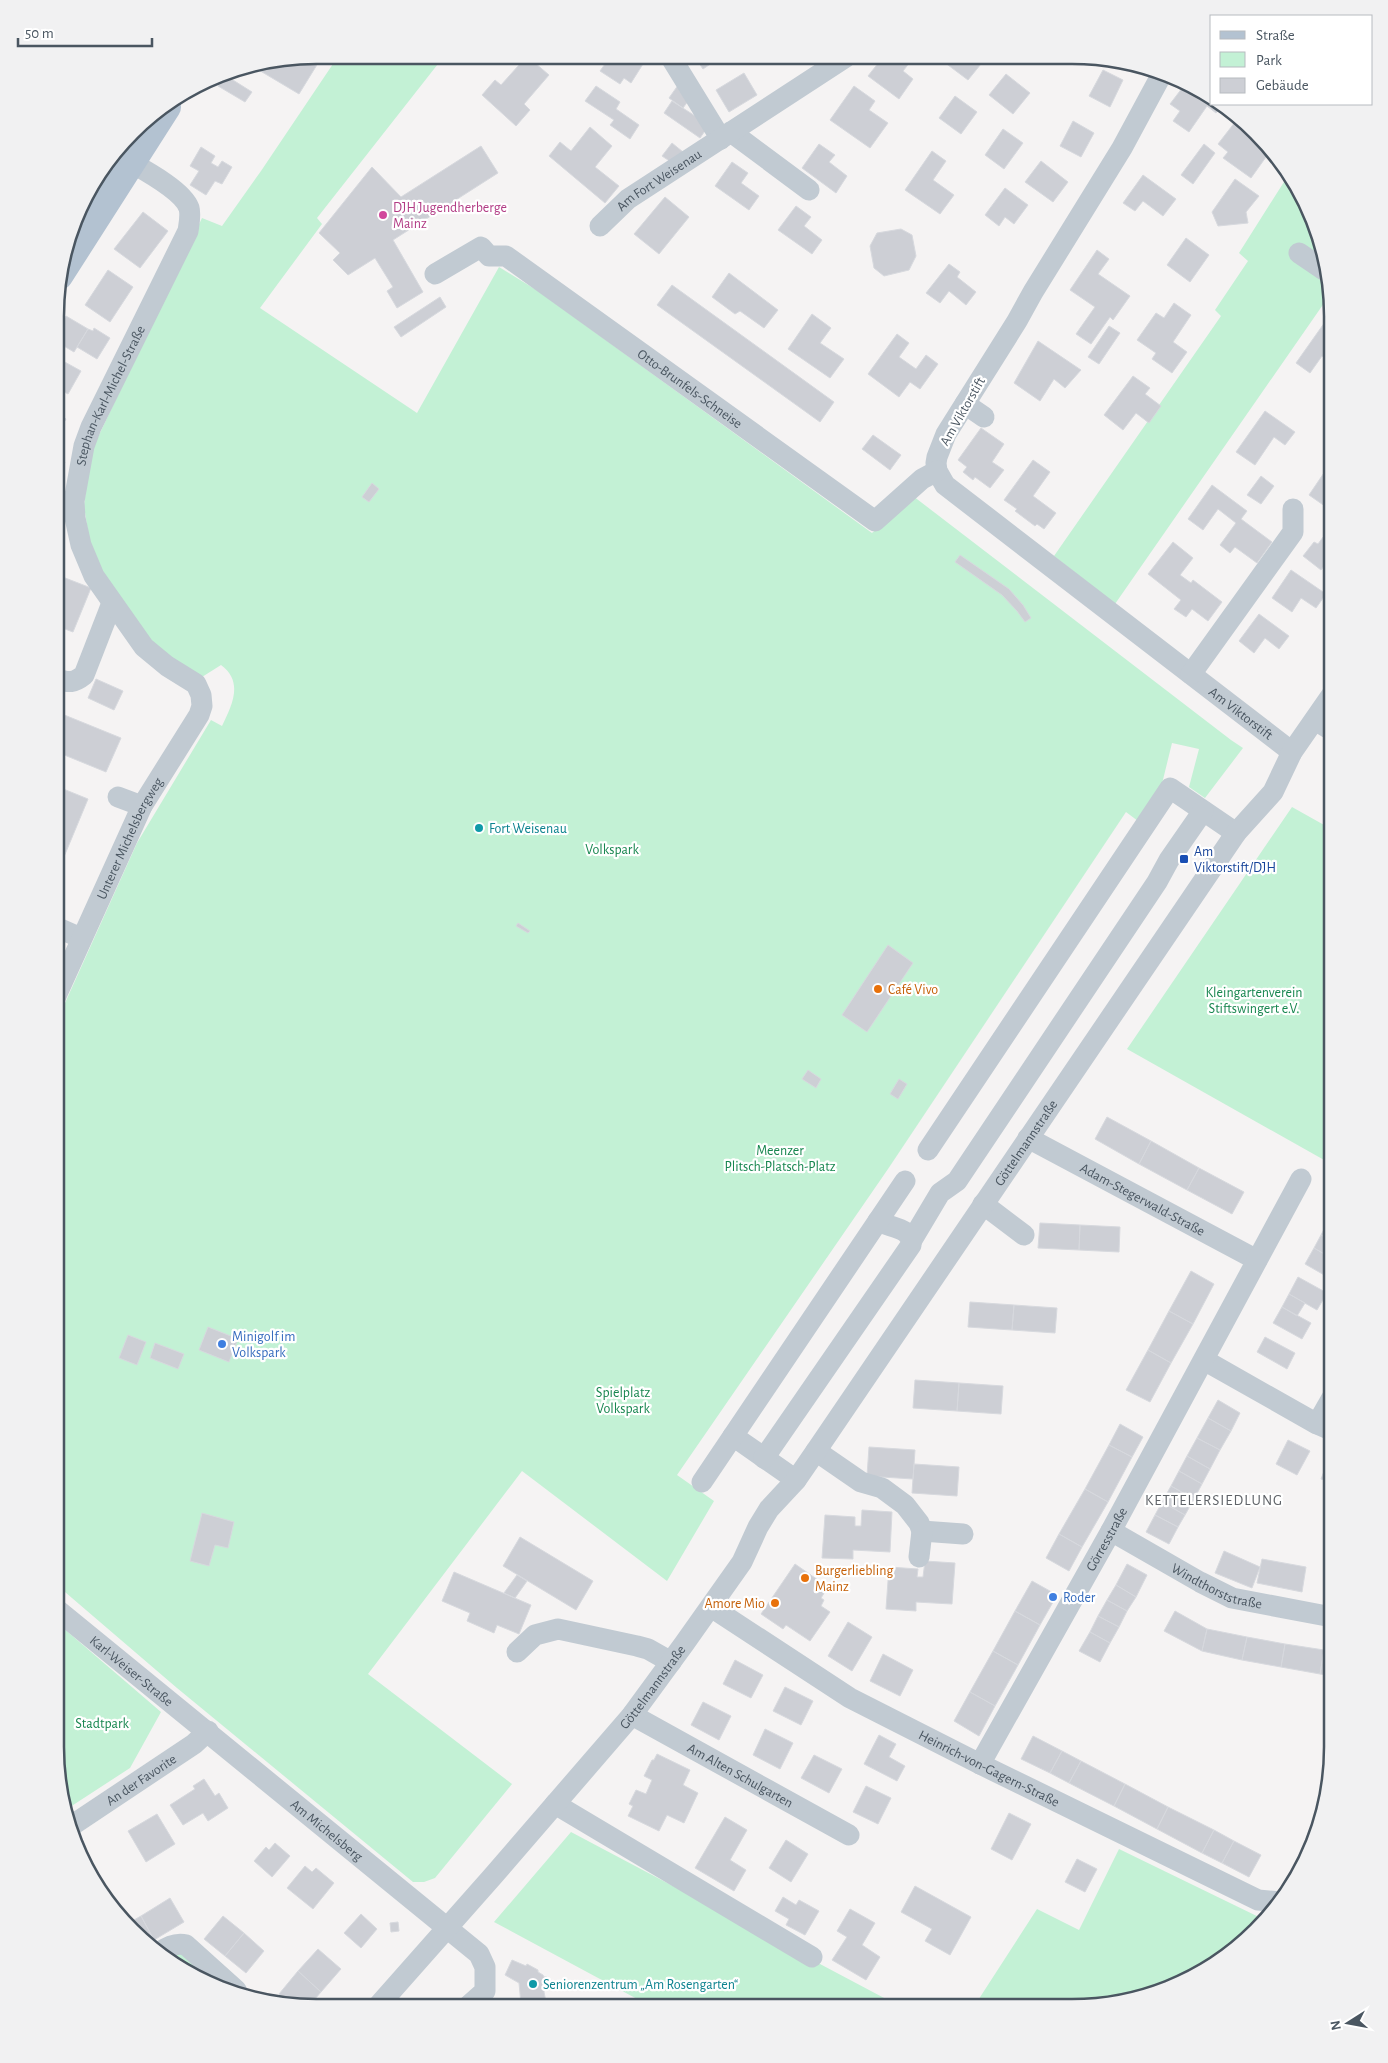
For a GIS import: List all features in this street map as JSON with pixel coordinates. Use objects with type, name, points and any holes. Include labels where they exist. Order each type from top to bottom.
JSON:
[{"type":"main road","points":[[71,257],[158,119]]},
{"type":"street","points":[[676,64],[726,135],[809,190]]},
{"type":"street","name":"Am Fort Weisenau","points":[[600,226],[628,199],[834,64]]},
{"type":"street","name":"Am Viktorstift","points":[[1154,77],[1122,148],[946,434],[936,457],[937,470],[945,484],[1292,752]]},
{"type":"street","name":"Stephan-Karl-Michel-Straße","points":[[130,162],[180,195],[190,210],[190,220],[188,231],[159,293],[91,427],[79,467],[74,501],[75,518],[81,545],[94,576],[144,647],[167,666],[196,684]]},
{"type":"street","name":"Otto-Brunfels-Schneise","points":[[436,274],[481,247],[489,256],[506,256],[875,521],[922,479],[937,470]]},
{"type":"street","points":[[1299,253],[1319,267]]},
{"type":"street","points":[[965,404],[984,417]]},
{"type":"street","points":[[1191,674],[1293,532],[1293,509]]},
{"type":"street","points":[[64,682],[75,682],[84,675],[112,603]]},
{"type":"street","name":"Unterer Michelsbergweg","points":[[64,977],[142,806],[199,715],[202,706],[201,695],[196,684]]},
{"type":"street","name":"Göttelmannstraße","points":[[384,1999],[632,1714],[711,1607],[742,1562],[758,1527],[769,1509],[796,1480],[1236,834],[1260,784],[1292,752],[1324,706]]},
{"type":"street","points":[[1314,720],[1324,725]]},
{"type":"street","points":[[928,1150],[1170,788],[1236,834]]},
{"type":"street","points":[[118,797],[142,806]]},
{"type":"street","points":[[764,1458],[911,1245],[912,1240],[940,1192],[956,1181],[962,1173],[1203,811]]},
{"type":"street","points":[[64,931],[81,938]]},
{"type":"street","name":"Adam-Stegerwald-Straße","points":[[1028,1138],[1257,1260]]},
{"type":"street","name":"Görresstraße","points":[[980,1764],[1111,1531],[1301,1179]]},
{"type":"street","points":[[702,1482],[905,1181]]},
{"type":"street","points":[[983,1204],[1024,1235]]},
{"type":"street","points":[[878,1221],[904,1231],[912,1240]]},
{"type":"street","points":[[1204,1360],[1324,1427]]},
{"type":"street","points":[[733,1436],[796,1480]]},
{"type":"street","points":[[816,1451],[861,1482],[882,1488],[905,1505],[919,1523],[922,1531],[919,1557]]},
{"type":"street","points":[[922,1531],[963,1534]]},
{"type":"street","name":"Windthorststraße","points":[[1111,1531],[1200,1582],[1232,1598],[1324,1615]]},
{"type":"street","name":"Heinrich-von-Gagern-Straße","points":[[711,1607],[850,1698],[1258,1900],[1272,1901]]},
{"type":"street","name":"Karl-Weiser-Straße","points":[[64,1615],[208,1731]]},
{"type":"street","points":[[517,1652],[535,1635],[558,1629],[638,1646],[648,1649],[671,1662]]},
{"type":"street","name":"Am Alten Schulgarten","points":[[632,1714],[848,1835]]},
{"type":"street","name":"An der Favorite","points":[[75,1823],[194,1744],[208,1731]]},
{"type":"street","name":"Am Michelsberg","points":[[208,1731],[479,1954],[485,1966],[485,1991],[476,1999]]},
{"type":"street","points":[[555,1804],[812,1957]]},
{"type":"street","points":[[165,1949],[180,1944],[186,1945],[229,1984]]},
{"type":"green space","name":"Volkspark","points":[[333,64],[438,64],[317,218],[322,224],[260,308],[417,413],[499,267],[538,291],[872,533],[913,496],[1243,748],[1205,798],[1189,787],[1199,749],[1172,743],[1159,796],[1142,824],[1126,812],[888,1169],[677,1475],[714,1501],[667,1581],[522,1471],[368,1674],[512,1784],[435,1878],[424,1882],[413,1882],[177,1688],[64,1591],[64,1005],[137,843],[211,720],[222,726],[234,694],[232,679],[221,665],[202,677],[193,675],[144,638],[99,569],[90,545],[84,506],[90,454],[202,218],[222,226]]},
{"type":"green space","points":[[1285,181],[1298,204],[1311,235],[1316,251],[1324,303],[1115,604],[1054,556],[1221,316],[1215,310],[1248,261],[1239,253]]},
{"type":"green space","name":"Kleingartenverein Stiftswingert e.V.","points":[[1292,807],[1324,825],[1324,1160],[1127,1049]]},
{"type":"green space","name":"Stadtpark","points":[[64,1629],[161,1712],[130,1768],[71,1806],[64,1764]]},
{"type":"green space","points":[[571,1832],[886,1999],[637,1999],[494,1922]]},
{"type":"green space","points":[[1119,1849],[1258,1917],[1238,1937],[1212,1957],[1169,1980],[1137,1991],[1089,1999],[979,1999],[1037,1909],[1079,1930]]},
{"type":"green space","points":[[182,1952],[208,1975],[204,1973],[174,1955]]},
{"type":"building","points":[[299,64],[317,64],[299,94],[259,70]]},
{"type":"building","points":[[520,64],[536,64],[549,75],[524,104],[530,110],[516,126],[482,95],[495,80],[501,85]]},
{"type":"building","points":[[605,64],[643,64],[631,83],[624,78],[620,84],[600,71]]},
{"type":"building","points":[[700,64],[710,64],[703,69]]},
{"type":"building","points":[[877,64],[908,64],[903,71],[913,79],[899,99],[868,76]]},
{"type":"building","points":[[947,64],[981,64],[968,80]]},
{"type":"building","points":[[1103,70],[1123,80],[1110,107],[1089,96]]},
{"type":"building","points":[[744,73],[757,95],[729,112],[716,90]]},
{"type":"building","points":[[1006,74],[1030,93],[1013,114],[989,95]]},
{"type":"building","points":[[231,79],[252,92],[245,102],[218,86],[220,83]]},
{"type":"building","points":[[681,81],[691,97],[683,108],[669,98]]},
{"type":"building","points":[[596,86],[620,102],[616,109],[639,125],[630,139],[610,125],[614,120],[585,101]]},
{"type":"building","points":[[854,86],[875,101],[869,110],[888,123],[870,148],[830,120]]},
{"type":"building","points":[[1182,89],[1218,110],[1216,113],[1207,106],[1189,132],[1173,121],[1180,111],[1170,104]]},
{"type":"building","points":[[955,96],[977,112],[961,134],[939,118]]},
{"type":"building","points":[[672,101],[709,125],[700,138],[664,113]]},
{"type":"building","points":[[1073,121],[1094,133],[1081,157],[1060,146]]},
{"type":"building","points":[[1234,123],[1267,156],[1251,178],[1223,158],[1228,152],[1218,144]]},
{"type":"building","points":[[590,127],[612,146],[595,167],[619,186],[605,203],[549,156],[560,142],[571,151]]},
{"type":"building","points":[[1003,129],[1023,143],[1004,169],[985,155]]},
{"type":"building","points":[[672,143],[683,152],[674,164],[662,156]]},
{"type":"building","points":[[819,144],[835,155],[829,162],[847,176],[836,193],[802,168]]},
{"type":"building","points":[[1204,144],[1215,153],[1193,184],[1181,175]]},
{"type":"building","name":"DJH Jugendherberge Mainz","points":[[481,146],[498,173],[393,240],[423,292],[397,308],[387,291],[393,287],[375,258],[348,275],[333,260],[340,253],[319,233],[372,167],[401,197]]},
{"type":"building","points":[[201,147],[215,156],[211,163],[218,167],[222,161],[232,167],[222,184],[215,181],[206,195],[190,185],[199,171],[190,166]]},
{"type":"building","points":[[932,151],[946,161],[933,180],[954,195],[940,214],[905,190]]},
{"type":"building","points":[[1041,161],[1068,182],[1053,202],[1025,182]]},
{"type":"building","points":[[732,162],[748,173],[741,183],[759,196],[749,210],[715,186]]},
{"type":"building","points":[[1143,175],[1176,199],[1163,216],[1143,201],[1135,211],[1123,203]]},
{"type":"building","points":[[1235,179],[1259,196],[1246,212],[1248,223],[1218,226],[1212,212]]},
{"type":"building","points":[[1005,188],[1028,205],[1014,224],[1005,217],[999,226],[985,215]]},
{"type":"building","points":[[665,197],[689,217],[659,254],[634,234]]},
{"type":"building","points":[[796,206],[811,217],[804,226],[822,240],[812,254],[778,230]]},
{"type":"building","points":[[143,212],[168,231],[140,268],[114,249]]},
{"type":"building","points":[[901,229],[912,235],[916,256],[909,270],[884,276],[874,268],[870,246],[877,233]]},
{"type":"building","points":[[1186,238],[1209,255],[1190,282],[1167,265]]},
{"type":"building","points":[[1097,250],[1109,259],[1098,274],[1130,296],[1113,320],[1110,317],[1091,344],[1076,334],[1095,307],[1070,290]]},
{"type":"building","points":[[949,264],[960,272],[957,277],[976,292],[966,305],[949,291],[940,303],[926,293]]},
{"type":"building","points":[[108,270],[133,287],[110,322],[85,305]]},
{"type":"building","points":[[729,273],[778,310],[764,328],[740,311],[735,314],[712,297]]},
{"type":"building","points":[[672,285],[834,402],[820,422],[657,305]]},
{"type":"building","points":[[440,297],[446,307],[401,337],[394,327]]},
{"type":"building","points":[[1174,303],[1191,315],[1173,342],[1187,352],[1172,373],[1152,359],[1156,353],[1137,340],[1156,313],[1164,318]]},
{"type":"building","points":[[812,314],[831,328],[820,343],[844,359],[830,378],[788,349]]},
{"type":"building","points":[[66,316],[88,329],[74,352],[64,346],[64,319]]},
{"type":"building","points":[[1324,323],[1324,357],[1322,356],[1310,373],[1296,363]]},
{"type":"building","points":[[1109,326],[1120,333],[1099,364],[1088,357]]},
{"type":"building","points":[[94,328],[110,338],[97,359],[77,347],[88,329],[93,331]]},
{"type":"building","points":[[897,334],[909,343],[899,357],[916,369],[926,355],[938,364],[920,389],[910,382],[899,397],[868,374]]},
{"type":"building","points":[[1038,341],[1081,370],[1065,388],[1054,379],[1040,401],[1014,383]]},
{"type":"building","points":[[64,362],[81,371],[68,394],[64,392]]},
{"type":"building","points":[[1133,376],[1150,388],[1145,394],[1161,406],[1149,423],[1136,413],[1123,430],[1104,415]]},
{"type":"building","points":[[1265,411],[1295,432],[1285,445],[1274,437],[1255,465],[1236,452]]},
{"type":"building","points":[[981,428],[1004,444],[992,462],[1004,470],[990,488],[975,477],[973,480],[963,472],[967,467],[958,460]]},
{"type":"building","points":[[873,435],[901,455],[890,470],[862,449]]},
{"type":"building","points":[[1033,460],[1050,472],[1033,496],[1056,513],[1044,529],[1037,524],[1035,526],[1004,500]]},
{"type":"building","points":[[1324,473],[1324,506],[1309,495]]},
{"type":"building","points":[[1261,476],[1274,486],[1261,504],[1247,495]]},
{"type":"building","points":[[372,483],[379,489],[369,502],[362,497]]},
{"type":"building","points":[[1212,485],[1247,511],[1241,519],[1272,542],[1257,563],[1235,547],[1230,553],[1220,545],[1236,523],[1218,509],[1203,530],[1188,519]]},
{"type":"building","points":[[1324,536],[1324,566],[1321,570],[1303,556],[1314,542],[1318,544]]},
{"type":"building","points":[[1173,542],[1193,558],[1180,575],[1191,583],[1193,580],[1222,602],[1208,621],[1192,609],[1186,617],[1174,609],[1181,600],[1148,574]]},
{"type":"building","points":[[960,555],[1009,589],[1031,618],[1025,622],[1002,595],[955,562]]},
{"type":"building","points":[[1291,570],[1324,593],[1324,597],[1316,608],[1301,598],[1292,612],[1272,598]]},
{"type":"building","points":[[64,578],[91,588],[73,632],[64,629]]},
{"type":"building","points":[[1259,614],[1289,636],[1279,649],[1265,638],[1254,653],[1239,641]]},
{"type":"building","points":[[96,679],[123,691],[114,710],[88,698]]},
{"type":"building","points":[[64,715],[121,738],[106,772],[64,755]]},
{"type":"building","points":[[64,789],[88,799],[64,857]]},
{"type":"building","points":[[518,923],[530,931],[528,933],[516,926]]},
{"type":"building","name":"Café Vivo","points":[[888,945],[913,963],[867,1032],[842,1015]]},
{"type":"building","points":[[808,1070],[821,1079],[816,1088],[802,1079]]},
{"type":"building","points":[[899,1079],[907,1084],[898,1099],[890,1094]]},
{"type":"building","points":[[1107,1117],[1151,1141],[1139,1164],[1095,1139]]},
{"type":"building","points":[[1151,1141],[1199,1168],[1187,1190],[1139,1164]]},
{"type":"building","points":[[1199,1168],[1244,1192],[1232,1214],[1187,1190]]},
{"type":"building","points":[[1040,1223],[1080,1225],[1079,1250],[1038,1248]]},
{"type":"building","points":[[1080,1225],[1120,1227],[1119,1252],[1079,1250]]},
{"type":"building","points":[[1321,1235],[1324,1236],[1324,1254],[1314,1248]]},
{"type":"building","points":[[1314,1248],[1324,1254],[1324,1275],[1305,1264]]},
{"type":"building","points":[[1191,1271],[1214,1284],[1193,1324],[1169,1311]]},
{"type":"building","points":[[1298,1277],[1324,1291],[1324,1298],[1317,1310],[1289,1294]]},
{"type":"building","points":[[1289,1294],[1305,1303],[1297,1316],[1282,1307]]},
{"type":"building","points":[[970,1302],[1014,1305],[1012,1330],[968,1327]]},
{"type":"building","points":[[1014,1305],[1057,1308],[1055,1333],[1012,1330]]},
{"type":"building","points":[[1282,1307],[1311,1323],[1302,1339],[1273,1323]]},
{"type":"building","points":[[1169,1311],[1193,1324],[1171,1363],[1148,1350]]},
{"type":"building","points":[[208,1327],[238,1339],[229,1362],[199,1350]]},
{"type":"building","points":[[128,1335],[146,1342],[137,1365],[119,1358]]},
{"type":"building","points":[[1265,1337],[1295,1353],[1287,1369],[1257,1352]]},
{"type":"building","points":[[155,1343],[184,1354],[178,1369],[150,1358]]},
{"type":"building","points":[[1148,1350],[1171,1363],[1150,1402],[1126,1390]]},
{"type":"building","points":[[915,1380],[959,1383],[957,1411],[913,1408]]},
{"type":"building","points":[[959,1383],[1003,1386],[1001,1414],[957,1411]]},
{"type":"building","points":[[1218,1400],[1240,1413],[1231,1431],[1208,1418]]},
{"type":"building","points":[[1208,1418],[1231,1431],[1220,1450],[1197,1438]]},
{"type":"building","points":[[1120,1424],[1143,1437],[1132,1457],[1109,1445]]},
{"type":"building","points":[[1197,1438],[1220,1450],[1210,1469],[1187,1456]]},
{"type":"building","points":[[1288,1440],[1310,1451],[1297,1475],[1276,1464]]},
{"type":"building","points":[[1109,1445],[1132,1457],[1108,1502],[1085,1489]]},
{"type":"building","points":[[869,1447],[915,1450],[913,1479],[867,1476]]},
{"type":"building","points":[[1187,1456],[1210,1469],[1202,1484],[1179,1471]]},
{"type":"building","points":[[914,1464],[959,1467],[957,1496],[912,1493]]},
{"type":"building","points":[[1179,1471],[1202,1484],[1194,1499],[1171,1486]]},
{"type":"building","points":[[1171,1486],[1194,1499],[1185,1515],[1162,1502]]},
{"type":"building","points":[[1085,1489],[1108,1502],[1082,1547],[1059,1534]]},
{"type":"building","points":[[1162,1502],[1185,1515],[1178,1527],[1155,1515]]},
{"type":"building","points":[[862,1510],[892,1512],[890,1552],[853,1550],[853,1559],[822,1558],[825,1515],[855,1517],[855,1526],[861,1526]]},
{"type":"building","points":[[202,1513],[234,1522],[228,1548],[215,1545],[209,1566],[190,1561]]},
{"type":"building","points":[[1155,1515],[1178,1527],[1169,1544],[1146,1532]]},
{"type":"building","points":[[1059,1534],[1082,1547],[1069,1571],[1046,1558]]},
{"type":"building","points":[[520,1537],[593,1581],[576,1610],[503,1566]]},
{"type":"building","points":[[1224,1551],[1260,1567],[1252,1588],[1215,1573]]},
{"type":"building","points":[[1262,1559],[1306,1567],[1302,1592],[1257,1583]]},
{"type":"building","points":[[925,1561],[955,1563],[952,1604],[916,1602],[916,1611],[886,1609],[889,1567],[918,1569],[917,1577],[923,1577]]},
{"type":"building","points":[[795,1564],[828,1587],[821,1598],[824,1600],[821,1606],[830,1612],[810,1641],[786,1625],[783,1629],[761,1614]]},
{"type":"building","points":[[1127,1564],[1147,1575],[1136,1597],[1116,1585]]},
{"type":"building","points":[[454,1572],[531,1605],[519,1634],[497,1625],[494,1633],[467,1621],[470,1613],[442,1601]]},
{"type":"building","points":[[517,1575],[527,1581],[515,1598],[504,1593]]},
{"type":"building","points":[[1032,1581],[1057,1595],[1040,1625],[1015,1611]]},
{"type":"building","points":[[1116,1585],[1136,1597],[1127,1611],[1107,1600]]},
{"type":"building","points":[[1107,1600],[1127,1611],[1119,1627],[1098,1616]]},
{"type":"building","points":[[1015,1611],[1040,1625],[1018,1665],[993,1651]]},
{"type":"building","points":[[1175,1611],[1207,1629],[1202,1651],[1164,1631]]},
{"type":"building","points":[[1098,1616],[1119,1627],[1110,1643],[1090,1632]]},
{"type":"building","points":[[848,1622],[872,1637],[852,1671],[828,1656]]},
{"type":"building","points":[[1207,1629],[1247,1637],[1242,1660],[1202,1651]]},
{"type":"building","points":[[1090,1632],[1110,1643],[1100,1662],[1079,1651]]},
{"type":"building","points":[[1247,1637],[1285,1644],[1281,1667],[1242,1660]]},
{"type":"building","points":[[1285,1644],[1324,1650],[1320,1674],[1281,1667]]},
{"type":"building","points":[[1324,1650],[1324,1675],[1320,1674]]},
{"type":"building","points":[[993,1651],[1018,1665],[995,1706],[970,1692]]},
{"type":"building","points":[[883,1654],[913,1670],[900,1696],[870,1681]]},
{"type":"building","points":[[735,1660],[763,1675],[751,1698],[723,1684]]},
{"type":"building","points":[[785,1687],[813,1701],[801,1725],[773,1711]]},
{"type":"building","points":[[970,1692],[995,1706],[979,1736],[954,1721]]},
{"type":"building","points":[[703,1702],[731,1716],[719,1740],[691,1725]]},
{"type":"building","points":[[765,1729],[793,1743],[780,1769],[753,1755]]},
{"type":"building","points":[[879,1735],[896,1744],[889,1757],[905,1766],[897,1781],[864,1764]]},
{"type":"building","points":[[1033,1736],[1062,1751],[1050,1773],[1021,1759]]},
{"type":"building","points":[[1062,1751],[1081,1761],[1069,1783],[1050,1773]]},
{"type":"building","points":[[657,1754],[690,1770],[683,1785],[698,1793],[684,1823],[667,1815],[659,1831],[628,1816],[633,1806],[629,1804],[636,1790],[646,1794],[652,1780],[644,1776]]},
{"type":"building","points":[[814,1755],[842,1769],[829,1793],[801,1778]]},
{"type":"building","points":[[1081,1761],[1125,1784],[1114,1806],[1069,1783]]},
{"type":"building","points":[[204,1779],[215,1796],[219,1793],[228,1808],[208,1821],[203,1813],[183,1825],[170,1805],[195,1789],[193,1786]]},
{"type":"building","points":[[1125,1784],[1168,1807],[1157,1829],[1114,1806]]},
{"type":"building","points":[[866,1786],[891,1798],[878,1824],[853,1812]]},
{"type":"building","points":[[1168,1807],[1214,1830],[1202,1853],[1157,1829]]},
{"type":"building","points":[[1009,1813],[1031,1824],[1012,1860],[991,1849]]},
{"type":"building","points":[[157,1814],[175,1844],[146,1862],[128,1831]]},
{"type":"building","points":[[725,1817],[747,1830],[730,1860],[746,1870],[734,1891],[695,1868]]},
{"type":"building","points":[[1214,1830],[1234,1841],[1222,1863],[1202,1853]]},
{"type":"building","points":[[786,1840],[808,1854],[791,1882],[769,1868]]},
{"type":"building","points":[[1234,1841],[1261,1855],[1249,1877],[1222,1863]]},
{"type":"building","points":[[275,1843],[290,1856],[272,1877],[254,1861],[266,1847],[269,1850]]},
{"type":"building","points":[[1077,1859],[1097,1869],[1085,1892],[1065,1882]]},
{"type":"building","points":[[305,1866],[312,1872],[316,1868],[334,1883],[313,1909],[287,1888]]},
{"type":"building","points":[[915,1886],[971,1917],[950,1955],[925,1941],[932,1929],[901,1912]]},
{"type":"building","points":[[783,1897],[796,1905],[799,1900],[819,1911],[805,1935],[786,1925],[789,1919],[775,1911]]},
{"type":"building","points":[[170,1898],[184,1922],[154,1940],[141,1916]]},
{"type":"building","points":[[850,1909],[875,1923],[862,1945],[880,1957],[866,1980],[832,1960],[847,1937],[837,1931]]},
{"type":"building","points":[[361,1914],[377,1929],[361,1948],[344,1933]]},
{"type":"building","points":[[141,1916],[154,1940],[150,1937],[133,1920]]},
{"type":"building","points":[[223,1916],[244,1933],[225,1956],[204,1939]]},
{"type":"building","points":[[398,1922],[399,1931],[391,1932],[390,1923]]},
{"type":"building","points":[[244,1933],[264,1951],[246,1973],[225,1956]]},
{"type":"building","points":[[318,1949],[341,1969],[321,1992],[298,1971]]},
{"type":"building","name":"Seniorenzentrum „Am Rosengarten“","points":[[512,1960],[526,1966],[527,1964],[538,1970],[544,1977],[547,1977],[548,1985],[545,1985],[544,1992],[545,1999],[521,1999],[519,1983],[505,1975]]},
{"type":"building","points":[[298,1971],[321,1992],[315,1999],[283,1997],[279,1994]]},
{"type":"place","name":"DJH Jugendherberge Mainz","points":[[383,215]]},
{"type":"place","name":"Fort Weisenau","points":[[479,828]]},
{"type":"place","name":"Am Viktorstift/DJH","points":[[1184,859]]},
{"type":"place","name":"Café Vivo","points":[[878,989]]},
{"type":"place","name":"Minigolf im Volkspark","points":[[222,1344]]},
{"type":"place","name":"Burgerliebling Mainz","points":[[805,1578]]},
{"type":"place","name":"Roder","points":[[1053,1597]]},
{"type":"place","name":"Amore Mio","points":[[775,1603]]},
{"type":"place","name":"Seniorenzentrum „Am Rosengarten“","points":[[533,1984]]},
{"type":"district","name":"KETTELERSIEDLUNG","points":[[1214,1500]]},
{"type":"park label","name":"Meenzer Plitsch-Platsch-Platz","points":[[780,1158]]},
{"type":"park label","name":"Spielplatz Volkspark","points":[[623,1400]]}]
